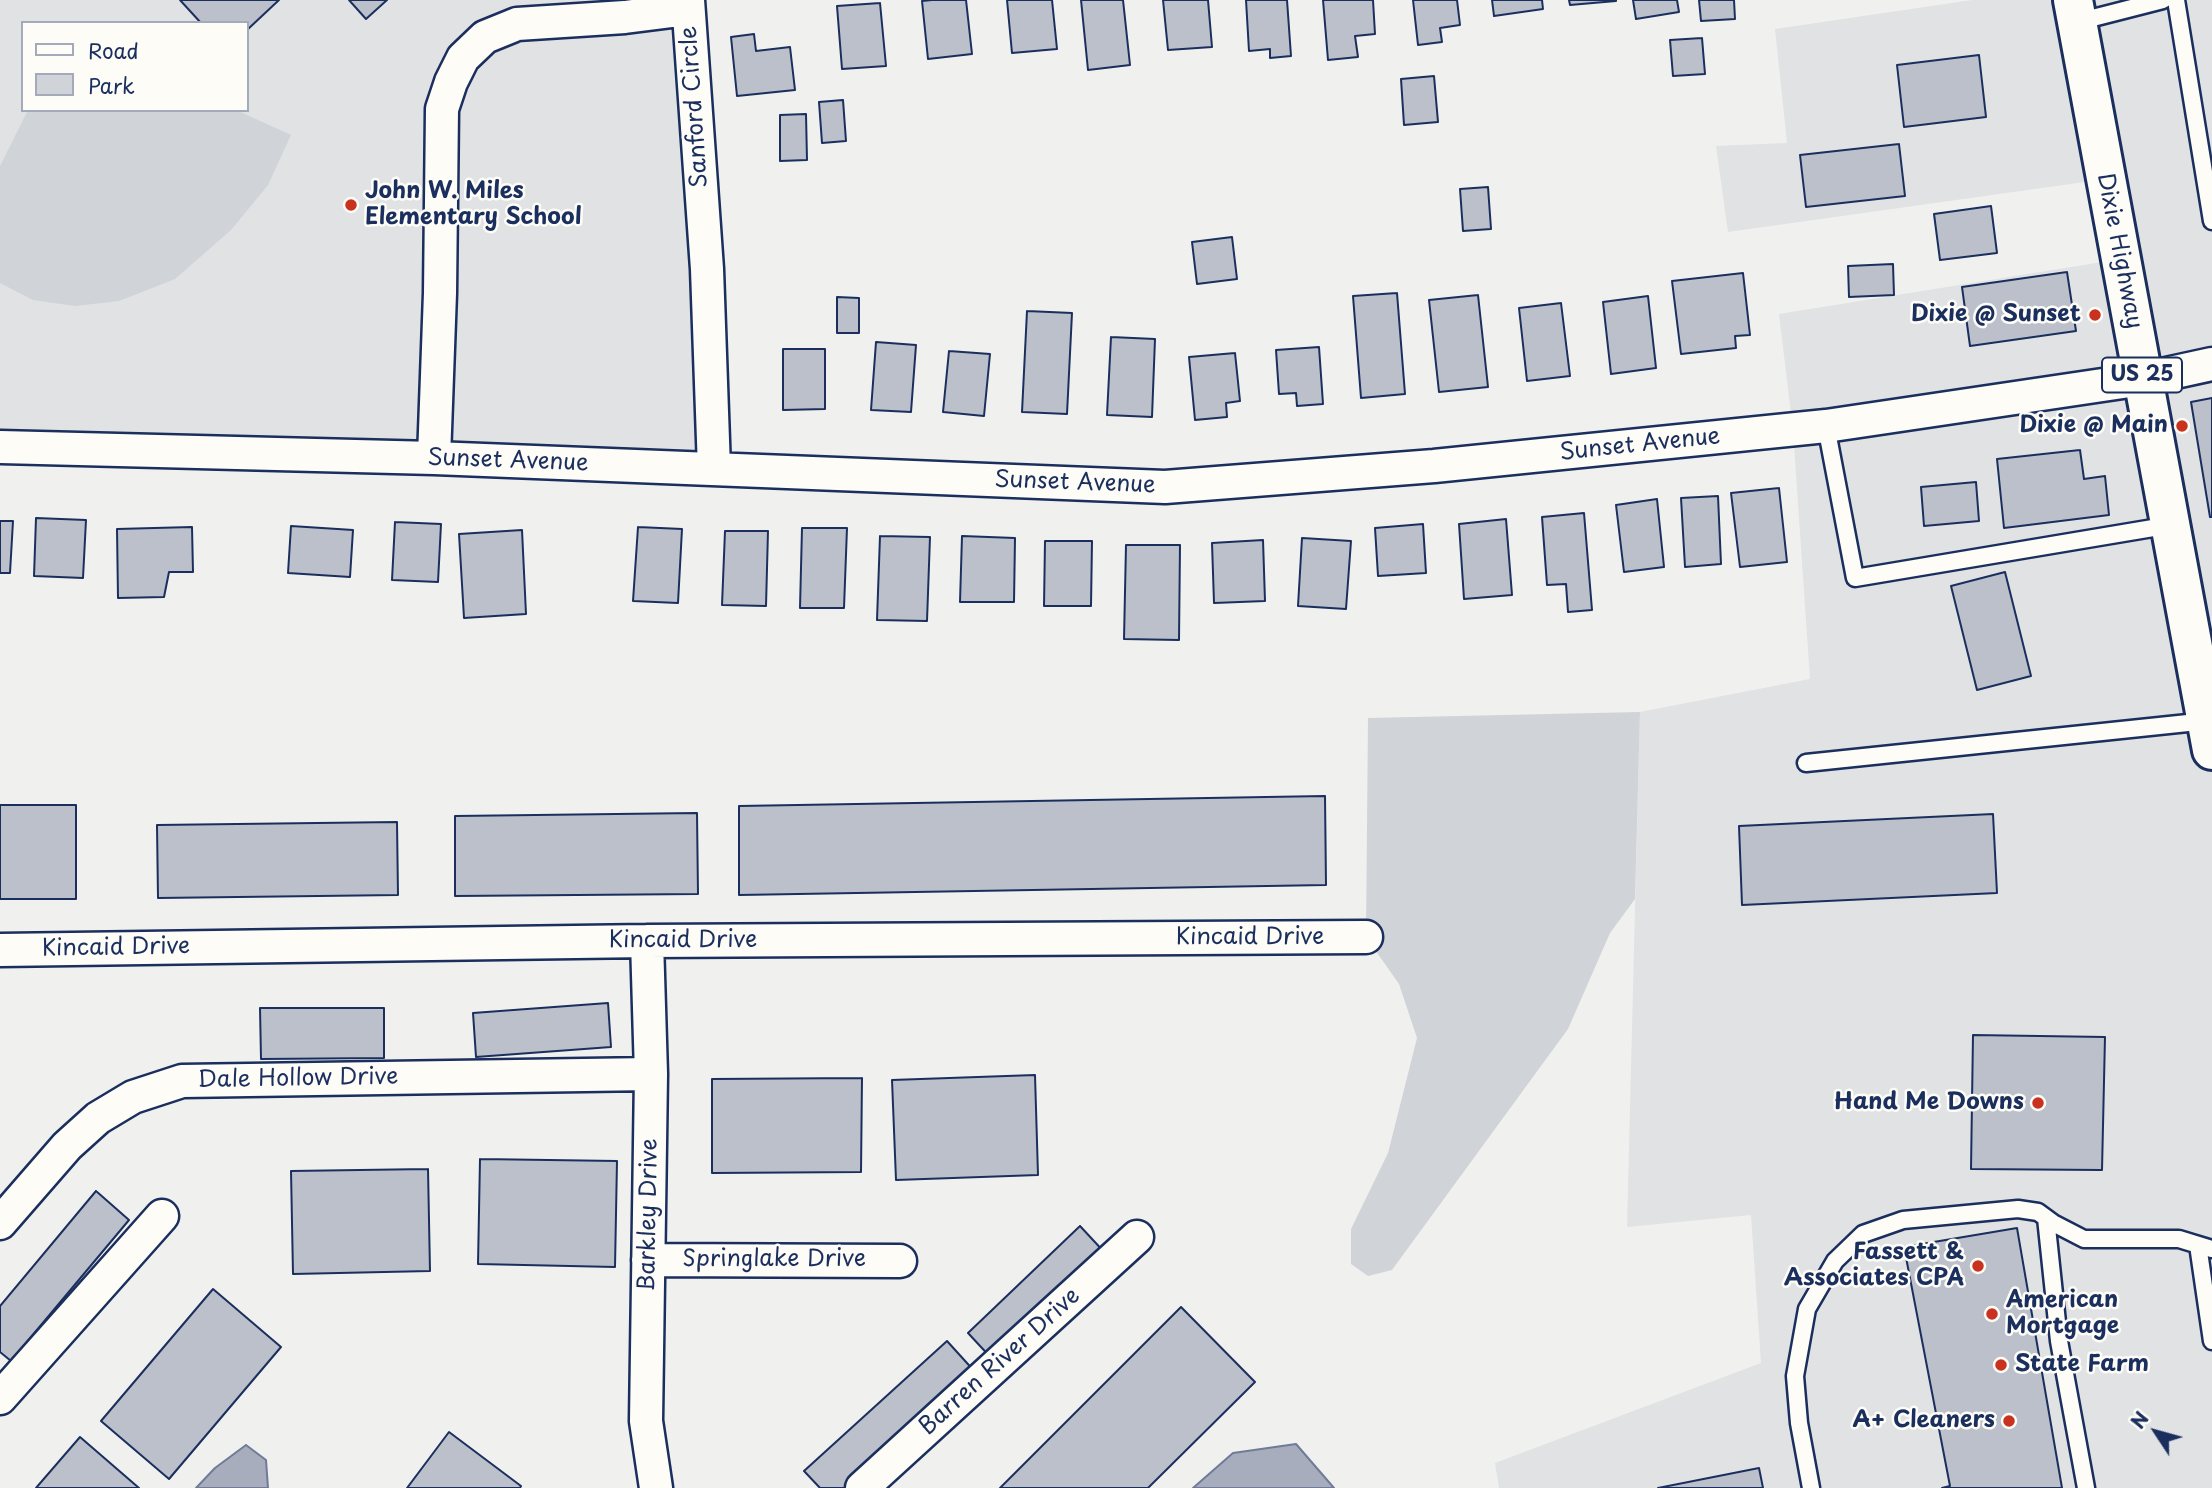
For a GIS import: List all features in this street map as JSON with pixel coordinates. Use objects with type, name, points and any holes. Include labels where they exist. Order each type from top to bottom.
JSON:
[{"type":"main road","name":"Dixie Highway","points":[[2075,11],[2209,735]]},
{"type":"street","name":"Sanford Circle","points":[[434,458],[440,293],[442,109],[463,58],[485,37],[517,24],[625,17],[688,5],[707,270],[713,469]]},
{"type":"street","name":"Sunset Avenue","points":[[0,447],[434,458],[1165,487],[1434,466],[1826,426],[2143,379],[2212,364]]},
{"type":"street","name":"Kincaid Drive","points":[[0,950],[647,941],[1366,937]]},
{"type":"street","name":"Barkley Drive","points":[[647,941],[651,1074],[646,1421],[656,1488]]},
{"type":"street","name":"Dale Hollow Drive","points":[[0,1223],[68,1146],[98,1118],[133,1097],[182,1081],[651,1074]]},
{"type":"street","points":[[0,1398],[162,1216]]},
{"type":"street","name":"Barren River Drive","points":[[862,1488],[1137,1237]]},
{"type":"street","name":"Springlake Drive","points":[[648,1260],[900,1261]]},
{"type":"lane","points":[[2075,11],[2163,0]]},
{"type":"lane","points":[[2176,0],[2212,221]]},
{"type":"lane","points":[[1826,426],[1855,578],[2171,524]]},
{"type":"lane","points":[[1806,763],[2209,735]]},
{"type":"lane","points":[[1811,1488],[1799,1423],[1796,1376],[1807,1310],[1835,1261],[1863,1234],[1903,1220],[2018,1209],[2038,1212],[2084,1239],[2179,1239],[2205,1247],[2212,1341]]},
{"type":"lane","points":[[2046,1218],[2059,1341],[2086,1488]]},
{"type":"shaded area","name":"John W. Miles Elementary School","points":[[0,0],[688,0],[714,469],[0,447]]},
{"type":"shaded area","points":[[1972,0],[2212,0],[2212,619],[2189,624],[2212,750],[2212,1488],[1499,1488],[1495,1463],[1761,1363],[1751,1215],[1627,1227],[1640,712],[1810,679],[1793,430],[1779,314],[2121,259],[2106,179],[1728,232],[1716,146],[1787,143],[1775,29]]},
{"type":"green space","points":[[27,112],[240,112],[291,135],[268,185],[231,230],[175,279],[119,301],[75,306],[33,300],[0,283],[0,166]]},
{"type":"green space","points":[[1640,712],[1635,899],[1610,933],[1568,1029],[1392,1270],[1368,1276],[1351,1264],[1351,1229],[1388,1153],[1417,1038],[1399,984],[1366,937],[1368,718]]},
{"type":"water","points":[[1296,1444],[1334,1488],[1193,1488],[1233,1453]]},
{"type":"water","points":[[246,1445],[266,1460],[268,1488],[196,1488],[215,1468]]},
{"type":"building","points":[[180,0],[279,0],[248,29],[248,21],[199,21]]},
{"type":"building","points":[[349,0],[387,0],[366,19]]},
{"type":"building","points":[[966,0],[972,54],[928,59],[922,1]]},
{"type":"building","points":[[1007,0],[1052,0],[1057,49],[1012,53]]},
{"type":"building","points":[[1081,0],[1123,0],[1130,65],[1088,70]]},
{"type":"building","points":[[1163,0],[1208,0],[1212,47],[1168,50]]},
{"type":"building","points":[[1246,0],[1287,0],[1291,56],[1270,58],[1270,49],[1249,51]]},
{"type":"building","points":[[1323,0],[1373,0],[1375,34],[1355,36],[1358,57],[1328,60]]},
{"type":"building","points":[[1413,0],[1457,0],[1460,25],[1440,28],[1442,42],[1418,45]]},
{"type":"building","points":[[1492,0],[1542,0],[1543,9],[1494,16]]},
{"type":"building","points":[[1569,0],[1616,0],[1616,1],[1570,5]]},
{"type":"building","points":[[1633,0],[1677,0],[1679,12],[1636,19]]},
{"type":"building","points":[[1699,0],[1734,0],[1735,19],[1701,21]]},
{"type":"building","points":[[880,3],[886,66],[842,69],[837,6]]},
{"type":"building","points":[[754,34],[756,51],[790,47],[795,90],[737,96],[731,37]]},
{"type":"building","points":[[1702,38],[1705,74],[1673,76],[1670,40]]},
{"type":"building","points":[[1979,55],[1986,117],[1904,127],[1897,65]]},
{"type":"building","points":[[1434,76],[1438,122],[1404,125],[1401,79]]},
{"type":"building","points":[[843,100],[846,141],[822,143],[819,102]]},
{"type":"building","points":[[806,114],[807,160],[780,161],[780,115]]},
{"type":"building","points":[[1899,144],[1905,196],[1806,207],[1800,155]]},
{"type":"building","points":[[1488,187],[1491,229],[1463,231],[1460,189]]},
{"type":"building","points":[[1991,206],[1997,253],[1940,260],[1934,214]]},
{"type":"building","points":[[1232,237],[1237,279],[1197,284],[1192,242]]},
{"type":"building","points":[[1893,264],[1894,295],[1849,297],[1848,266]]},
{"type":"building","points":[[2067,272],[2076,331],[1970,346],[1962,287]]},
{"type":"building","points":[[1743,273],[1750,335],[1735,336],[1736,348],[1681,354],[1672,281]]},
{"type":"building","points":[[1397,293],[1405,394],[1361,398],[1353,296]]},
{"type":"building","points":[[1478,295],[1488,387],[1439,392],[1429,300]]},
{"type":"building","points":[[1648,296],[1656,368],[1611,374],[1603,302]]},
{"type":"building","points":[[837,297],[859,298],[859,333],[837,333]]},
{"type":"building","points":[[1561,303],[1570,376],[1527,381],[1519,308]]},
{"type":"building","points":[[1027,311],[1072,313],[1067,414],[1022,412]]},
{"type":"building","points":[[1111,337],[1155,339],[1152,417],[1107,415]]},
{"type":"building","points":[[876,342],[916,345],[911,412],[871,410]]},
{"type":"building","points":[[1319,347],[1323,404],[1297,406],[1296,393],[1279,394],[1276,350]]},
{"type":"building","points":[[783,349],[825,349],[825,409],[783,410]]},
{"type":"building","points":[[949,351],[990,354],[984,416],[943,412]]},
{"type":"building","points":[[1235,353],[1240,401],[1226,403],[1227,417],[1195,420],[1189,357]]},
{"type":"building","points":[[2212,398],[2212,517],[2210,517],[2191,402]]},
{"type":"building","points":[[2080,450],[2084,479],[2105,476],[2109,515],[2004,528],[1997,459]]},
{"type":"building","points":[[1976,482],[1979,521],[1924,526],[1921,487]]},
{"type":"building","points":[[1779,488],[1787,562],[1740,567],[1731,493]]},
{"type":"building","points":[[1718,496],[1721,564],[1685,567],[1681,498]]},
{"type":"building","points":[[1657,499],[1664,567],[1624,572],[1616,505]]},
{"type":"building","points":[[1584,513],[1592,610],[1568,612],[1566,584],[1547,585],[1542,517]]},
{"type":"building","points":[[36,518],[86,520],[83,578],[34,576]]},
{"type":"building","points":[[1506,519],[1512,595],[1464,599],[1459,524]]},
{"type":"building","points":[[0,521],[13,521],[10,573],[0,573]]},
{"type":"building","points":[[395,522],[441,524],[438,582],[392,580]]},
{"type":"building","points":[[1423,524],[1426,573],[1378,576],[1375,528]]},
{"type":"building","points":[[291,526],[353,530],[350,577],[288,573]]},
{"type":"building","points":[[192,527],[193,572],[169,572],[164,597],[118,598],[117,529]]},
{"type":"building","points":[[638,527],[682,529],[678,603],[633,601]]},
{"type":"building","points":[[802,528],[847,528],[844,608],[800,608]]},
{"type":"building","points":[[522,530],[526,614],[464,618],[459,534]]},
{"type":"building","points":[[725,531],[768,531],[766,606],[722,605]]},
{"type":"building","points":[[880,536],[930,537],[927,621],[877,620]]},
{"type":"building","points":[[962,536],[1015,538],[1014,602],[960,602]]},
{"type":"building","points":[[1302,538],[1351,541],[1346,609],[1298,606]]},
{"type":"building","points":[[1263,540],[1265,601],[1214,603],[1212,543]]},
{"type":"building","points":[[1045,541],[1092,541],[1091,606],[1044,606]]},
{"type":"building","points":[[1126,545],[1180,545],[1179,640],[1124,639]]},
{"type":"building","points":[[2005,572],[2031,676],[1977,690],[1951,586]]},
{"type":"building","points":[[1325,796],[1326,885],[739,895],[739,806]]},
{"type":"building","points":[[0,805],[76,805],[76,899],[0,899]]},
{"type":"building","points":[[697,813],[698,894],[455,896],[455,816]]},
{"type":"building","points":[[1993,814],[1997,893],[1742,905],[1739,826]]},
{"type":"building","points":[[397,822],[398,895],[158,898],[157,825]]},
{"type":"building","points":[[608,1003],[611,1047],[476,1057],[473,1013]]},
{"type":"building","points":[[260,1008],[384,1008],[384,1058],[261,1059]]},
{"type":"building","name":"Hand Me Downs","points":[[1973,1035],[2105,1037],[2102,1170],[1971,1169]]},
{"type":"building","points":[[1035,1075],[1038,1175],[896,1180],[892,1080]]},
{"type":"building","points":[[862,1078],[861,1172],[712,1173],[712,1079]]},
{"type":"building","points":[[480,1159],[617,1161],[615,1267],[478,1264]]},
{"type":"building","points":[[428,1169],[430,1271],[293,1274],[291,1171]]},
{"type":"building","points":[[96,1191],[129,1220],[11,1361],[0,1352],[0,1306]]},
{"type":"building","points":[[1080,1226],[1106,1254],[994,1361],[968,1333]]},
{"type":"building","points":[[2017,1228],[2062,1488],[1942,1488],[1950,1486],[1904,1247]]},
{"type":"building","points":[[213,1289],[281,1347],[169,1479],[101,1421]]},
{"type":"building","points":[[1181,1307],[1255,1382],[1148,1488],[1000,1488]]},
{"type":"building","points":[[947,1341],[976,1373],[851,1488],[820,1488],[804,1471]]},
{"type":"building","points":[[449,1432],[521,1486],[520,1488],[407,1488]]},
{"type":"building","points":[[80,1437],[139,1488],[36,1488]]},
{"type":"building","points":[[1759,1468],[1763,1488],[1658,1488]]},
{"type":"place","name":"John W. Miles Elementary School","points":[[351,205]]},
{"type":"place","name":"Dixie @ Sunset","points":[[2095,315]]},
{"type":"place","name":"Dixie @ Main","points":[[2182,426]]},
{"type":"place","name":"Hand Me Downs","points":[[2038,1103]]},
{"type":"place","name":"Fassett & Associates CPA","points":[[1978,1266]]},
{"type":"place","name":"American Mortgage","points":[[1992,1314]]},
{"type":"place","name":"State Farm","points":[[2001,1365]]},
{"type":"place","name":"A+ Cleaners","points":[[2009,1421]]}]
